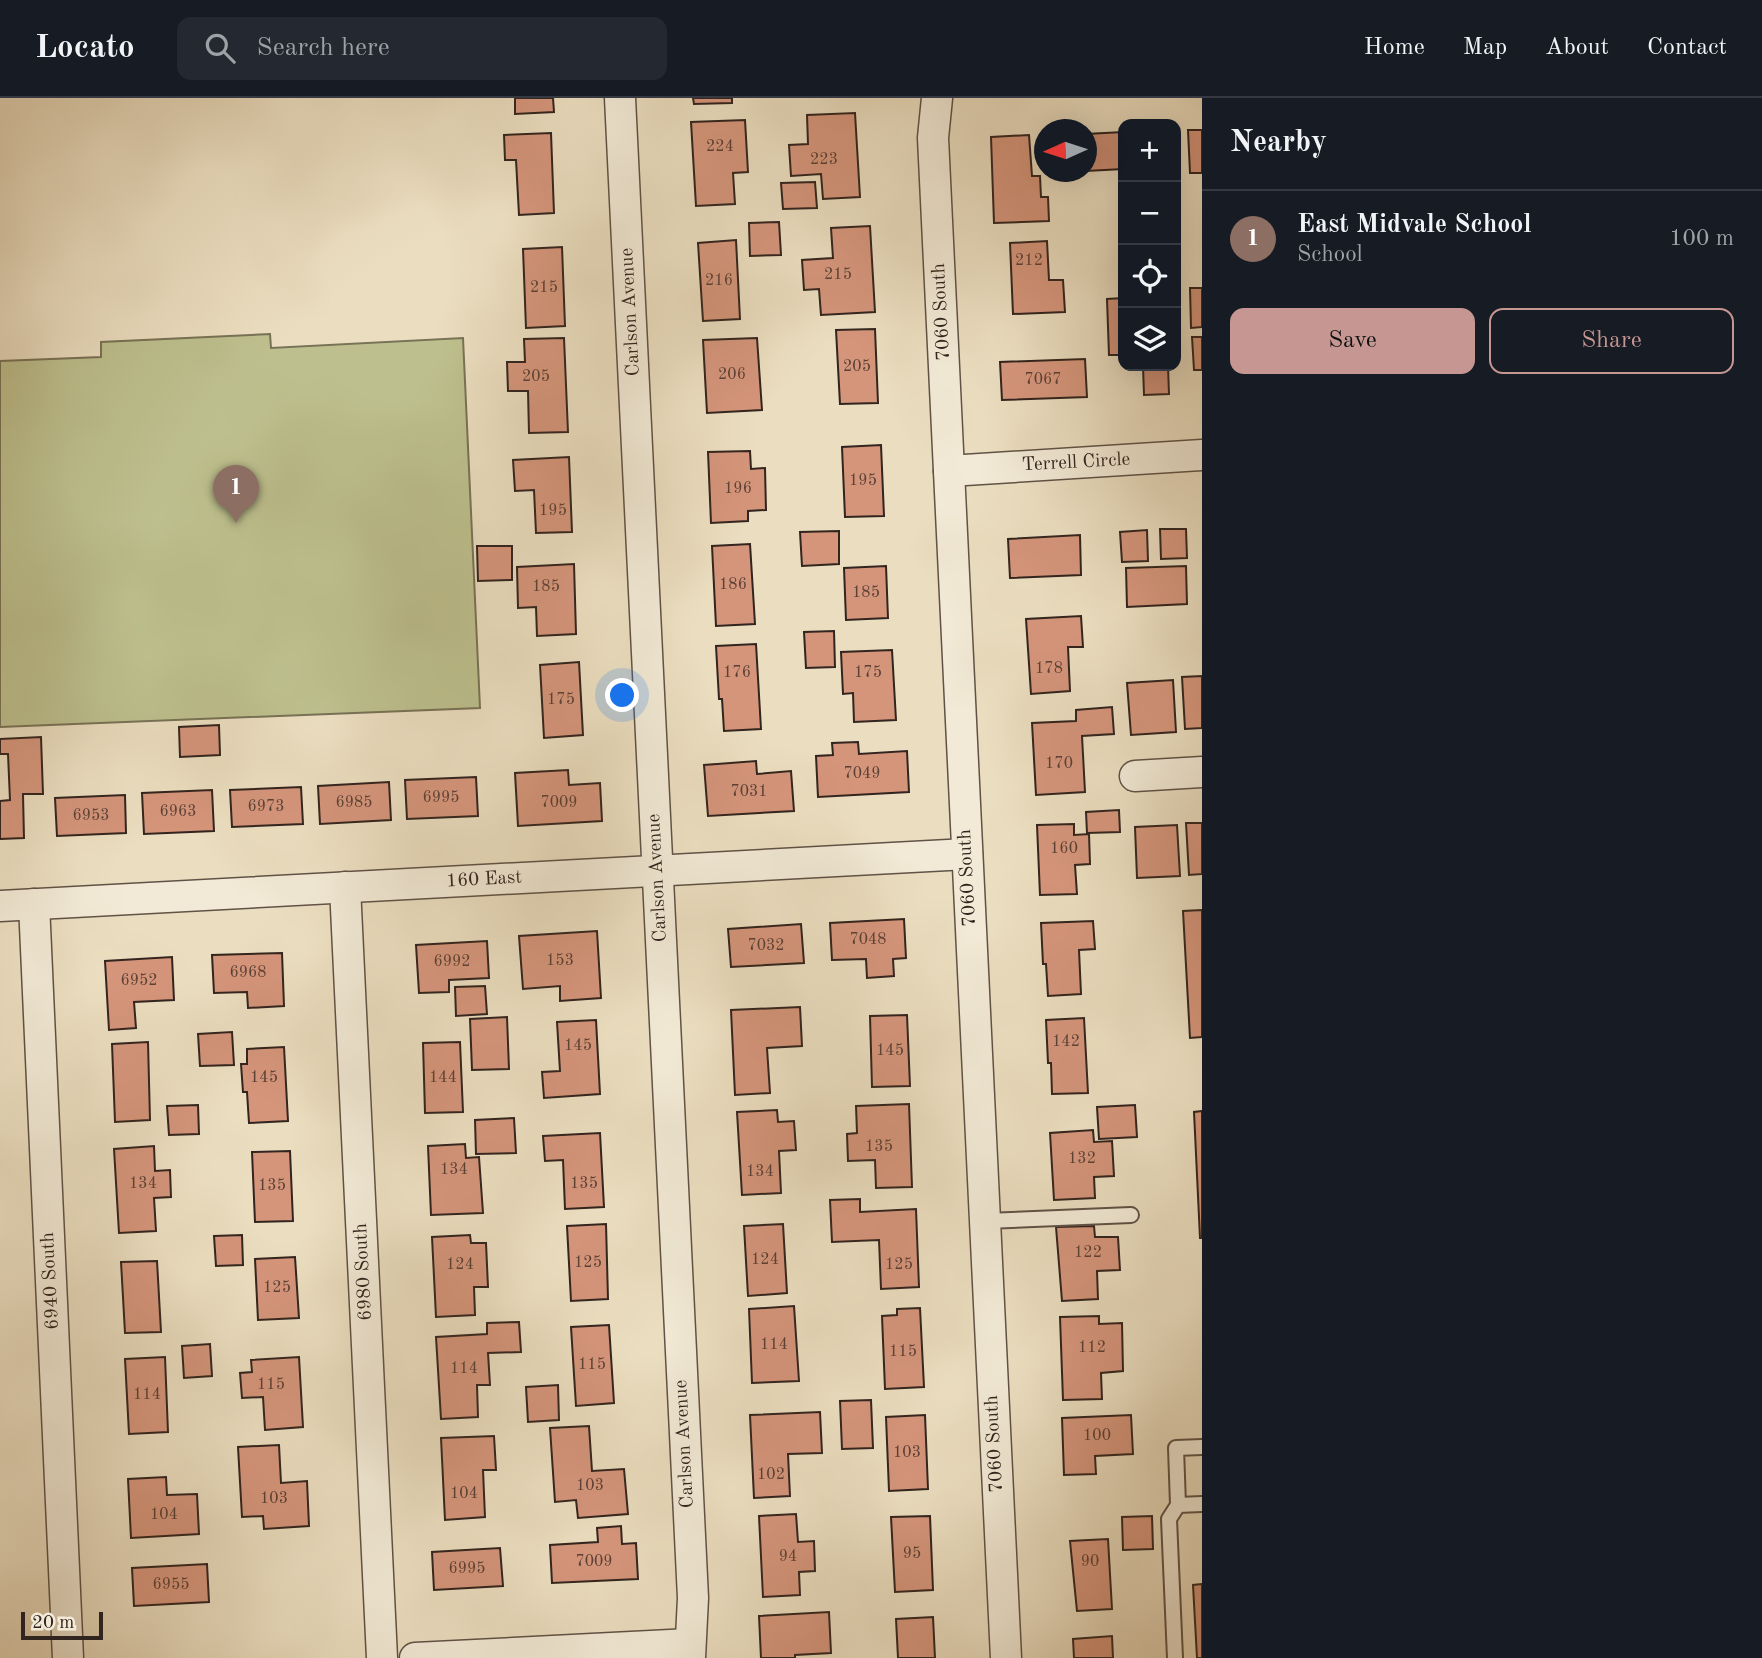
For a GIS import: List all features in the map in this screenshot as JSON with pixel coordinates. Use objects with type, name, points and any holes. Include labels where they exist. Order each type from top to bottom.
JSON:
[{"type":"street","name":"Carlson Avenue","points":[[620,98],[692,1584],[690,1651]]},
{"type":"street","name":"7060 South","points":[[937,98],[933,138],[1006,1658]]},
{"type":"street","name":"Terrell Circle","points":[[949,471],[1202,455]]},
{"type":"street","points":[[1135,776],[1202,772]]},
{"type":"street","name":"160 East","points":[[0,906],[967,854]]},
{"type":"street","name":"6980 South","points":[[345,887],[383,1658]]},
{"type":"street","name":"6940 South","points":[[34,904],[68,1658]]},
{"type":"street","points":[[415,1658],[690,1651]]},
{"type":"lane","points":[[985,1221],[1131,1215]]},
{"type":"lane","points":[[1175,1658],[1170,1519],[1178,1505],[1176,1448],[1202,1447]]},
{"type":"lane","points":[[1178,1505],[1202,1504]]},
{"type":"green space","points":[[270,334],[271,348],[463,338],[480,708],[0,727],[0,361],[101,357],[101,342]]},
{"type":"building","points":[[515,98],[553,98],[554,112],[515,114]]},
{"type":"building","points":[[693,98],[732,98],[732,103],[694,104]]},
{"type":"building","points":[[855,113],[860,197],[823,199],[821,174],[791,176],[789,145],[808,144],[807,115]]},
{"type":"building","points":[[745,120],[748,172],[733,173],[735,204],[696,206],[691,122]]},
{"type":"building","points":[[1188,130],[1202,130],[1202,173],[1190,173]]},
{"type":"building","points":[[1118,132],[1118,169],[1097,170],[1097,133]]},
{"type":"building","points":[[551,133],[554,213],[519,215],[516,160],[505,160],[504,135]]},
{"type":"building","points":[[1029,135],[1032,176],[1034,182],[1040,182],[1041,197],[1048,197],[1049,221],[994,223],[991,137]]},
{"type":"building","points":[[815,182],[817,208],[783,209],[781,183]]},
{"type":"building","points":[[779,222],[781,255],[750,256],[749,223]]},
{"type":"building","points":[[870,226],[875,312],[821,315],[819,289],[804,290],[802,260],[833,258],[831,228]]},
{"type":"building","points":[[736,240],[740,319],[703,321],[698,243]]},
{"type":"building","points":[[1047,241],[1049,280],[1063,280],[1065,312],[1013,314],[1010,243]]},
{"type":"building","points":[[562,247],[565,326],[526,328],[523,249]]},
{"type":"building","points":[[1190,288],[1202,288],[1202,327],[1191,328]]},
{"type":"building","points":[[1118,298],[1118,355],[1109,355],[1107,299]]},
{"type":"building","points":[[875,329],[878,403],[840,404],[836,330]]},
{"type":"building","points":[[1192,337],[1202,337],[1202,370],[1194,370]]},
{"type":"building","points":[[564,338],[568,432],[529,433],[528,391],[508,391],[507,362],[525,362],[524,339]]},
{"type":"building","points":[[757,338],[762,410],[707,413],[703,340]]},
{"type":"building","points":[[1085,359],[1087,397],[1002,400],[1000,362]]},
{"type":"building","points":[[1143,371],[1168,371],[1169,394],[1144,395]]},
{"type":"building","points":[[881,445],[884,516],[845,517],[842,447]]},
{"type":"building","points":[[750,451],[751,469],[765,468],[766,510],[748,511],[748,521],[711,523],[708,452]]},
{"type":"building","points":[[569,457],[572,532],[536,533],[534,490],[515,491],[513,460]]},
{"type":"building","points":[[1160,529],[1186,529],[1187,558],[1161,559]]},
{"type":"building","points":[[1147,530],[1148,561],[1122,562],[1120,532]]},
{"type":"building","points":[[839,531],[839,564],[802,566],[800,532]]},
{"type":"building","points":[[1080,535],[1081,575],[1010,578],[1008,539]]},
{"type":"building","points":[[750,544],[755,624],[716,626],[712,546]]},
{"type":"building","points":[[477,546],[512,546],[512,580],[478,581]]},
{"type":"building","points":[[574,564],[576,634],[537,636],[536,607],[518,608],[517,567]]},
{"type":"building","points":[[886,566],[888,618],[846,620],[844,568]]},
{"type":"building","points":[[1186,566],[1187,604],[1127,607],[1126,568]]},
{"type":"building","points":[[1081,616],[1083,647],[1068,647],[1070,691],[1031,694],[1026,619]]},
{"type":"building","points":[[834,631],[835,667],[806,668],[804,632]]},
{"type":"building","points":[[756,644],[761,729],[724,731],[716,646]]},
{"type":"building","points":[[892,650],[896,720],[854,722],[853,693],[843,694],[841,652]]},
{"type":"building","points":[[579,662],[583,735],[544,738],[540,665]]},
{"type":"building","points":[[1202,676],[1202,728],[1185,729],[1182,677]]},
{"type":"building","points":[[1173,680],[1176,732],[1131,735],[1127,683]]},
{"type":"building","points":[[1112,707],[1114,734],[1082,736],[1085,792],[1036,795],[1032,723],[1076,721],[1076,710]]},
{"type":"building","points":[[219,725],[220,755],[180,757],[179,727]]},
{"type":"building","points":[[41,737],[43,794],[23,794],[24,838],[0,839],[0,801],[10,800],[8,754],[0,754],[0,739]]},
{"type":"building","points":[[858,742],[859,754],[907,751],[909,792],[818,797],[816,756],[833,755],[832,743]]},
{"type":"building","points":[[756,761],[757,774],[791,771],[794,811],[708,816],[704,765]]},
{"type":"building","points":[[568,770],[569,785],[600,783],[602,821],[518,826],[515,773]]},
{"type":"building","points":[[476,777],[478,816],[407,819],[405,780]]},
{"type":"building","points":[[389,782],[391,820],[320,824],[318,786]]},
{"type":"building","points":[[301,787],[303,824],[232,827],[230,790]]},
{"type":"building","points":[[212,790],[214,831],[144,834],[142,793]]},
{"type":"building","points":[[125,795],[126,833],[57,836],[55,798]]},
{"type":"building","points":[[1119,810],[1120,832],[1087,833],[1086,812]]},
{"type":"building","points":[[1186,823],[1202,823],[1202,874],[1189,875]]},
{"type":"building","points":[[1074,824],[1074,835],[1089,834],[1090,864],[1075,865],[1077,894],[1040,895],[1037,825]]},
{"type":"building","points":[[1177,825],[1180,876],[1137,878],[1135,827]]},
{"type":"building","points":[[1202,910],[1202,1037],[1190,1038],[1183,911]]},
{"type":"building","points":[[904,919],[906,958],[893,959],[894,976],[867,978],[866,959],[832,960],[830,923]]},
{"type":"building","points":[[1093,921],[1095,949],[1079,950],[1081,994],[1048,996],[1041,923]]},
{"type":"building","points":[[801,924],[804,963],[731,967],[728,929]]},
{"type":"building","points":[[597,931],[601,998],[560,1001],[560,986],[523,989],[519,936]]},
{"type":"building","points":[[487,941],[489,978],[449,980],[449,992],[419,993],[416,945]]},
{"type":"building","points":[[282,953],[284,1006],[248,1008],[247,992],[214,993],[212,955]]},
{"type":"building","points":[[172,957],[174,1000],[134,1002],[136,1028],[109,1030],[105,961]]},
{"type":"building","points":[[485,986],[487,1014],[456,1016],[455,987]]},
{"type":"building","points":[[800,1007],[802,1046],[767,1048],[770,1093],[735,1095],[731,1010]]},
{"type":"building","points":[[907,1015],[910,1086],[872,1087],[870,1016]]},
{"type":"building","points":[[507,1017],[509,1069],[472,1070],[470,1019]]},
{"type":"building","points":[[1084,1018],[1088,1093],[1052,1094],[1046,1020]]},
{"type":"building","points":[[596,1020],[600,1094],[544,1098],[542,1072],[560,1071],[557,1022]]},
{"type":"building","points":[[232,1032],[234,1065],[200,1066],[198,1034]]},
{"type":"building","points":[[148,1042],[150,1120],[115,1122],[112,1044]]},
{"type":"building","points":[[460,1042],[463,1112],[425,1113],[423,1043]]},
{"type":"building","points":[[284,1047],[288,1121],[249,1123],[247,1092],[243,1092],[241,1064],[247,1064],[247,1049]]},
{"type":"building","points":[[909,1104],[912,1187],[876,1188],[875,1160],[848,1161],[847,1134],[857,1133],[856,1106]]},
{"type":"building","points":[[198,1105],[199,1134],[169,1135],[167,1106]]},
{"type":"building","points":[[1135,1105],[1137,1137],[1099,1139],[1097,1107]]},
{"type":"building","points":[[777,1110],[778,1122],[794,1121],[796,1150],[779,1151],[781,1193],[742,1195],[737,1112]]},
{"type":"building","points":[[1202,1111],[1202,1238],[1200,1238],[1194,1112]]},
{"type":"building","points":[[514,1118],[516,1153],[476,1154],[475,1120]]},
{"type":"building","points":[[1093,1130],[1094,1142],[1112,1141],[1114,1176],[1094,1177],[1095,1198],[1054,1200],[1050,1133]]},
{"type":"building","points":[[600,1133],[604,1207],[565,1209],[563,1160],[545,1161],[543,1136]]},
{"type":"building","points":[[465,1144],[466,1158],[479,1157],[483,1213],[431,1215],[428,1146]]},
{"type":"building","points":[[154,1146],[155,1171],[170,1170],[171,1197],[154,1198],[156,1231],[119,1233],[114,1149]]},
{"type":"building","points":[[290,1151],[293,1221],[255,1222],[252,1152]]},
{"type":"building","points":[[860,1199],[860,1212],[916,1209],[919,1287],[881,1289],[879,1240],[832,1242],[830,1200]]},
{"type":"building","points":[[606,1224],[608,1299],[571,1301],[567,1226]]},
{"type":"building","points":[[783,1224],[787,1293],[748,1296],[744,1226]]},
{"type":"building","points":[[1094,1226],[1095,1237],[1118,1237],[1120,1270],[1097,1271],[1098,1299],[1062,1301],[1056,1227]]},
{"type":"building","points":[[242,1235],[243,1265],[216,1266],[214,1236]]},
{"type":"building","points":[[470,1235],[471,1243],[486,1243],[488,1287],[474,1287],[475,1315],[436,1317],[432,1237]]},
{"type":"building","points":[[295,1257],[299,1318],[258,1320],[255,1259]]},
{"type":"building","points":[[157,1261],[161,1332],[125,1333],[121,1262]]},
{"type":"building","points":[[794,1306],[799,1381],[752,1383],[749,1309]]},
{"type":"building","points":[[920,1308],[924,1387],[885,1389],[882,1316],[897,1315],[897,1309]]},
{"type":"building","points":[[1099,1316],[1099,1324],[1122,1323],[1123,1371],[1101,1373],[1102,1399],[1063,1400],[1060,1317]]},
{"type":"building","points":[[519,1322],[521,1352],[488,1353],[490,1385],[477,1385],[478,1417],[441,1419],[436,1337],[487,1334],[487,1323]]},
{"type":"building","points":[[609,1325],[614,1403],[576,1406],[571,1327]]},
{"type":"building","points":[[210,1344],[212,1376],[184,1378],[182,1346]]},
{"type":"building","points":[[165,1357],[168,1432],[129,1434],[125,1359]]},
{"type":"building","points":[[299,1357],[303,1427],[265,1430],[263,1397],[242,1398],[240,1373],[252,1372],[251,1360]]},
{"type":"building","points":[[558,1385],[559,1420],[528,1422],[526,1387]]},
{"type":"building","points":[[871,1400],[873,1448],[842,1449],[840,1401]]},
{"type":"building","points":[[820,1412],[822,1453],[788,1454],[790,1496],[754,1498],[750,1415]]},
{"type":"building","points":[[925,1415],[928,1489],[889,1491],[886,1417]]},
{"type":"building","points":[[1131,1415],[1133,1454],[1095,1456],[1096,1474],[1064,1475],[1062,1418]]},
{"type":"building","points":[[589,1426],[592,1471],[624,1469],[628,1514],[578,1518],[576,1500],[555,1502],[550,1428]]},
{"type":"building","points":[[494,1436],[496,1470],[483,1470],[485,1517],[445,1520],[441,1438]]},
{"type":"building","points":[[279,1445],[281,1483],[307,1481],[309,1526],[264,1529],[263,1516],[242,1517],[238,1447]]},
{"type":"building","points":[[166,1477],[167,1495],[197,1494],[199,1534],[131,1538],[128,1479]]},
{"type":"building","points":[[796,1514],[798,1542],[814,1541],[815,1571],[799,1572],[800,1595],[763,1597],[759,1516]]},
{"type":"building","points":[[930,1516],[933,1590],[895,1592],[891,1517]]},
{"type":"building","points":[[1152,1516],[1153,1549],[1123,1550],[1122,1517]]},
{"type":"building","points":[[621,1526],[622,1544],[636,1543],[638,1579],[552,1583],[550,1545],[598,1542],[597,1528]]},
{"type":"building","points":[[1108,1539],[1112,1609],[1077,1611],[1070,1541]]},
{"type":"building","points":[[500,1548],[503,1586],[434,1590],[432,1552]]},
{"type":"building","points":[[207,1564],[209,1602],[134,1606],[132,1568]]},
{"type":"building","points":[[1202,1584],[1202,1658],[1197,1658],[1193,1585]]},
{"type":"building","points":[[829,1612],[831,1653],[795,1655],[795,1658],[761,1658],[759,1616]]},
{"type":"building","points":[[933,1617],[935,1658],[898,1658],[896,1619]]},
{"type":"building","points":[[1112,1636],[1113,1658],[1074,1658],[1073,1639]]},
{"type":"place","name":"East Midvale School","points":[[236,523]]}]
